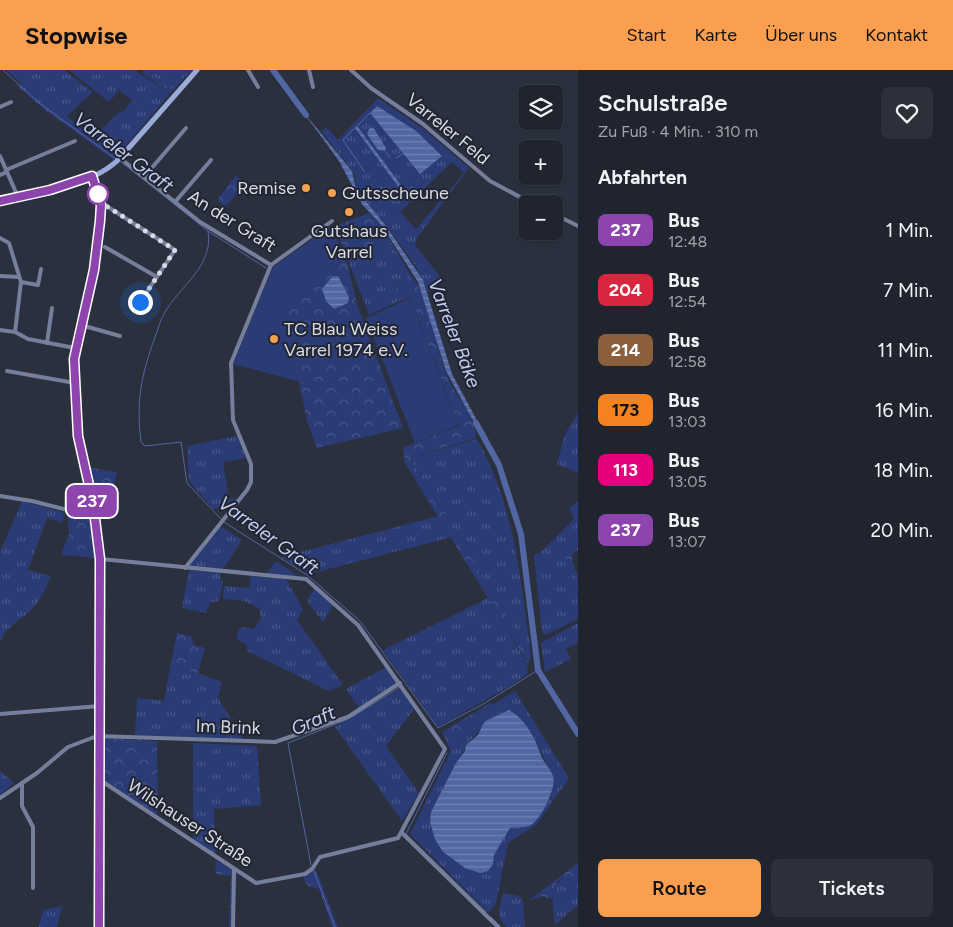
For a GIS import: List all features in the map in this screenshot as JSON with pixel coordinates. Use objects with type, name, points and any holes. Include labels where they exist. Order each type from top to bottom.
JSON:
[{"type":"street","points":[[0,201],[50,190],[92,176],[119,159],[197,70]]},
{"type":"street","points":[[248,70],[258,87]]},
{"type":"street","points":[[309,70],[313,87]]},
{"type":"street","name":"Varreler Feld","points":[[351,70],[371,88],[424,125],[490,181],[518,196]]},
{"type":"street","points":[[0,107],[11,102]]},
{"type":"street","points":[[144,177],[186,128]]},
{"type":"street","points":[[0,175],[75,141]]},
{"type":"street","points":[[0,156],[18,196]]},
{"type":"street","name":"An der Graft","points":[[119,159],[200,222],[272,266],[332,221]]},
{"type":"street","points":[[175,202],[211,160]]},
{"type":"street","points":[[92,176],[101,205],[94,270],[76,348],[75,384],[78,436],[95,517],[100,559],[99,927]]},
{"type":"street","points":[[101,205],[108,207],[181,253]]},
{"type":"street","points":[[563,218],[578,226]]},
{"type":"street","points":[[0,238],[9,243],[21,282],[15,332]]},
{"type":"street","points":[[105,247],[157,277]]},
{"type":"street","points":[[131,299],[140,302],[175,250]]},
{"type":"street","points":[[185,568],[247,490],[252,474],[251,464],[233,420],[231,363],[272,266]]},
{"type":"street","points":[[21,282],[38,285],[41,269]]},
{"type":"street","points":[[0,276],[19,277]]},
{"type":"street","points":[[47,343],[52,308]]},
{"type":"street","points":[[81,325],[120,336]]},
{"type":"street","points":[[0,330],[15,332],[28,339],[76,348]]},
{"type":"street","points":[[7,371],[75,384]]},
{"type":"street","points":[[0,496],[95,517]]},
{"type":"street","points":[[100,559],[306,579],[358,625],[445,748],[402,833],[498,927]]},
{"type":"street","name":"Im Brink","points":[[100,736],[275,742],[348,717],[400,683]]},
{"type":"street","points":[[0,714],[100,706]]},
{"type":"street","points":[[0,798],[68,747],[100,736]]},
{"type":"street","name":"Wilshauser Straße","points":[[100,780],[234,870],[258,883],[293,877],[309,872],[320,857],[393,840],[402,833]]},
{"type":"street","points":[[22,783],[22,806],[33,827],[33,888]]},
{"type":"street","points":[[233,927],[234,870]]},
{"type":"green space","points":[[6,70],[64,70],[93,92],[67,116],[60,117],[48,106],[45,110],[15,84],[23,85]]},
{"type":"green space","points":[[69,70],[134,70],[169,92],[120,153],[96,135],[118,113],[123,112],[132,100],[119,90],[109,102]]},
{"type":"green space","points":[[143,70],[153,70],[154,77],[173,90],[162,103],[169,92],[142,73]]},
{"type":"green space","points":[[153,70],[192,70],[173,90],[154,77]]},
{"type":"green space","points":[[378,98],[422,128],[469,168],[417,238],[415,245],[442,279],[428,292],[417,268],[356,188],[355,176],[352,170],[321,131],[327,128],[338,140]],"holes":[[[377,106],[420,174],[370,113]],[[452,162],[464,173],[416,229],[400,212]]]},
{"type":"green space","points":[[48,106],[60,117],[67,116],[93,138],[96,135],[120,153],[114,160],[45,110]]},
{"type":"green space","points":[[236,175],[245,185],[225,207],[217,200]]},
{"type":"green space","points":[[369,213],[381,226],[392,244],[349,263],[335,226]]},
{"type":"green space","points":[[331,226],[346,258],[298,291],[292,289],[284,309],[301,382],[233,364],[273,267]]},
{"type":"green space","points":[[392,244],[410,274],[396,287],[402,300],[369,315],[349,263]]},
{"type":"green space","points":[[346,258],[357,304],[403,428],[317,448],[307,421],[284,309],[292,289],[298,291]]},
{"type":"green space","points":[[410,274],[418,286],[429,312],[444,369],[470,416],[476,438],[411,458],[526,648],[529,665],[405,463],[403,448],[460,425],[410,297],[402,300],[396,288]]},
{"type":"green space","points":[[410,298],[455,417],[460,424],[415,443],[366,318]]},
{"type":"green space","points":[[578,413],[578,473],[557,464],[565,434]]},
{"type":"green space","points":[[237,436],[246,458],[223,462],[229,499],[240,498],[233,506],[213,509],[189,481],[187,446]]},
{"type":"green space","points":[[477,439],[488,460],[510,523],[529,637],[530,662],[527,657],[526,648],[412,461],[412,458]]},
{"type":"green space","points":[[86,467],[117,472],[113,490],[93,488]]},
{"type":"green space","points":[[22,501],[65,513],[62,523],[47,518],[28,570],[51,576],[44,592],[34,607],[6,632],[0,644],[0,552]]},
{"type":"green space","points":[[578,502],[578,547],[562,551],[578,580],[578,619],[546,635],[542,633],[534,555],[541,552],[574,519],[569,508]]},
{"type":"green space","points":[[67,512],[94,518],[98,558],[61,555],[69,534]]},
{"type":"green space","points":[[439,516],[452,537],[309,574],[281,557]]},
{"type":"green space","points":[[220,526],[242,540],[223,569],[187,566]]},
{"type":"green space","points":[[578,547],[578,551],[573,553],[572,557],[578,580],[562,551]]},
{"type":"green space","points":[[276,561],[297,575],[297,576],[266,574]]},
{"type":"green space","points":[[189,570],[220,572],[220,580],[223,581],[219,601],[210,603],[206,613],[182,608]]},
{"type":"green space","points":[[251,576],[286,579],[303,609],[297,620],[343,685],[329,691],[247,651],[247,645],[236,638],[240,627],[254,629],[261,618],[259,608],[244,601],[223,599],[224,586],[249,588]]},
{"type":"green space","points":[[315,588],[333,606],[323,622],[307,601]]},
{"type":"green space","points":[[488,598],[527,663],[528,673],[518,681],[438,727],[383,650]]},
{"type":"green space","points":[[578,623],[578,643],[566,649],[571,659],[545,672],[541,643]]},
{"type":"green space","points":[[177,633],[191,636],[194,645],[205,648],[198,673],[170,667]]},
{"type":"green space","points":[[170,667],[198,673],[222,682],[218,698],[245,741],[135,735],[137,698],[164,701]]},
{"type":"green space","points":[[387,667],[396,680],[396,684],[359,708],[346,689]]},
{"type":"green space","points":[[401,688],[415,708],[386,746],[419,793],[402,821],[335,727]]},
{"type":"green space","points":[[515,691],[569,778],[537,824],[508,843],[496,903],[489,913],[410,834],[451,751],[458,746],[466,721]],"holes":[[[509,710],[533,736],[549,769],[552,789],[551,797],[534,822],[528,826],[510,828],[494,855],[465,868],[443,852],[431,812],[470,740],[488,719]]]},
{"type":"green space","points":[[490,703],[493,704],[466,721],[458,746],[451,751],[442,732]]},
{"type":"green space","points":[[102,738],[157,741],[158,811],[156,815],[102,780]]},
{"type":"green space","points":[[193,743],[257,746],[261,805],[214,809],[215,855],[193,840]]},
{"type":"green space","points":[[0,771],[14,783],[0,795]]},
{"type":"green space","points":[[215,860],[237,873],[234,927],[229,927],[231,876],[216,874]]},
{"type":"green space","points":[[578,863],[578,893],[565,876],[557,882],[552,899],[542,896],[528,901]]},
{"type":"green space","points":[[315,870],[338,927],[332,927],[319,889],[308,886],[303,878]]},
{"type":"green space","points":[[565,876],[578,893],[578,905],[555,925],[554,892]]},
{"type":"green space","points":[[503,893],[519,896],[523,901],[525,927],[506,927],[503,923],[499,911]]},
{"type":"green space","points":[[62,906],[57,927],[39,927],[43,910]]},
{"type":"shaded area","points":[[377,106],[416,131],[442,156],[420,174],[370,113]]},
{"type":"shaded area","points":[[301,109],[352,171],[356,189],[386,226],[423,280],[452,374],[480,429],[477,428],[446,371],[418,282],[382,226],[362,204],[339,161]]},
{"type":"shaded area","points":[[357,126],[406,192],[403,193],[355,128]]},
{"type":"shaded area","points":[[373,127],[386,148],[385,151],[378,150],[367,134],[369,129]]},
{"type":"shaded area","points":[[338,276],[349,297],[348,303],[334,309],[326,301],[322,289],[332,277]]},
{"type":"shaded area","points":[[509,710],[524,723],[532,734],[554,781],[547,804],[538,818],[529,826],[510,828],[494,855],[493,864],[488,871],[480,873],[465,868],[443,852],[435,839],[430,822],[431,812],[456,763],[465,751],[466,745],[478,735],[487,720]]},
{"type":"waterway","name":"Varreler Graft","points":[[3,70],[38,102],[116,159]]},
{"type":"waterway","name":"Varreler Bäke","points":[[273,70],[306,115]]},
{"type":"waterway","points":[[364,171],[343,140],[370,113]]},
{"type":"waterway","points":[[385,151],[390,158]]},
{"type":"waterway","points":[[396,158],[404,153]]},
{"type":"waterway","name":"Varreler Graft","points":[[120,161],[208,231],[206,255],[201,265],[171,302],[160,322],[143,377],[139,414],[141,442],[145,446],[181,442],[187,483],[221,519]]},
{"type":"waterway","points":[[208,231],[266,268]]},
{"type":"waterway","name":"Varreler Bäke","points":[[476,423],[499,465],[521,534],[538,670],[578,734]]},
{"type":"waterway","name":"Varreler Graft","points":[[224,522],[307,575],[360,621],[438,728],[485,703],[538,670]]},
{"type":"waterway","name":"Graft","points":[[352,717],[400,687]]},
{"type":"waterway","name":"Graft","points":[[311,865],[288,743],[346,720]]},
{"type":"waterway","points":[[447,753],[406,834],[486,912]]},
{"type":"waterway","points":[[314,871],[335,927]]},
{"type":"waterway","points":[[491,917],[501,927]]},
{"type":"bus line","name":"237","points":[[0,201],[50,190],[92,176],[101,205],[94,270],[74,359],[78,436],[93,503],[100,559],[99,927]]},
{"type":"place","name":"Remise","points":[[306,188]]},
{"type":"place","name":"Gutsscheune","points":[[332,193]]},
{"type":"place","name":"Gutshaus Varrel","points":[[349,212]]},
{"type":"place","name":"TC Blau Weiss Varrel 1974 e.V.","points":[[274,339]]},
{"type":"route","points":[[98,194],[101,205],[108,207],[175,250],[140,302]]}]
